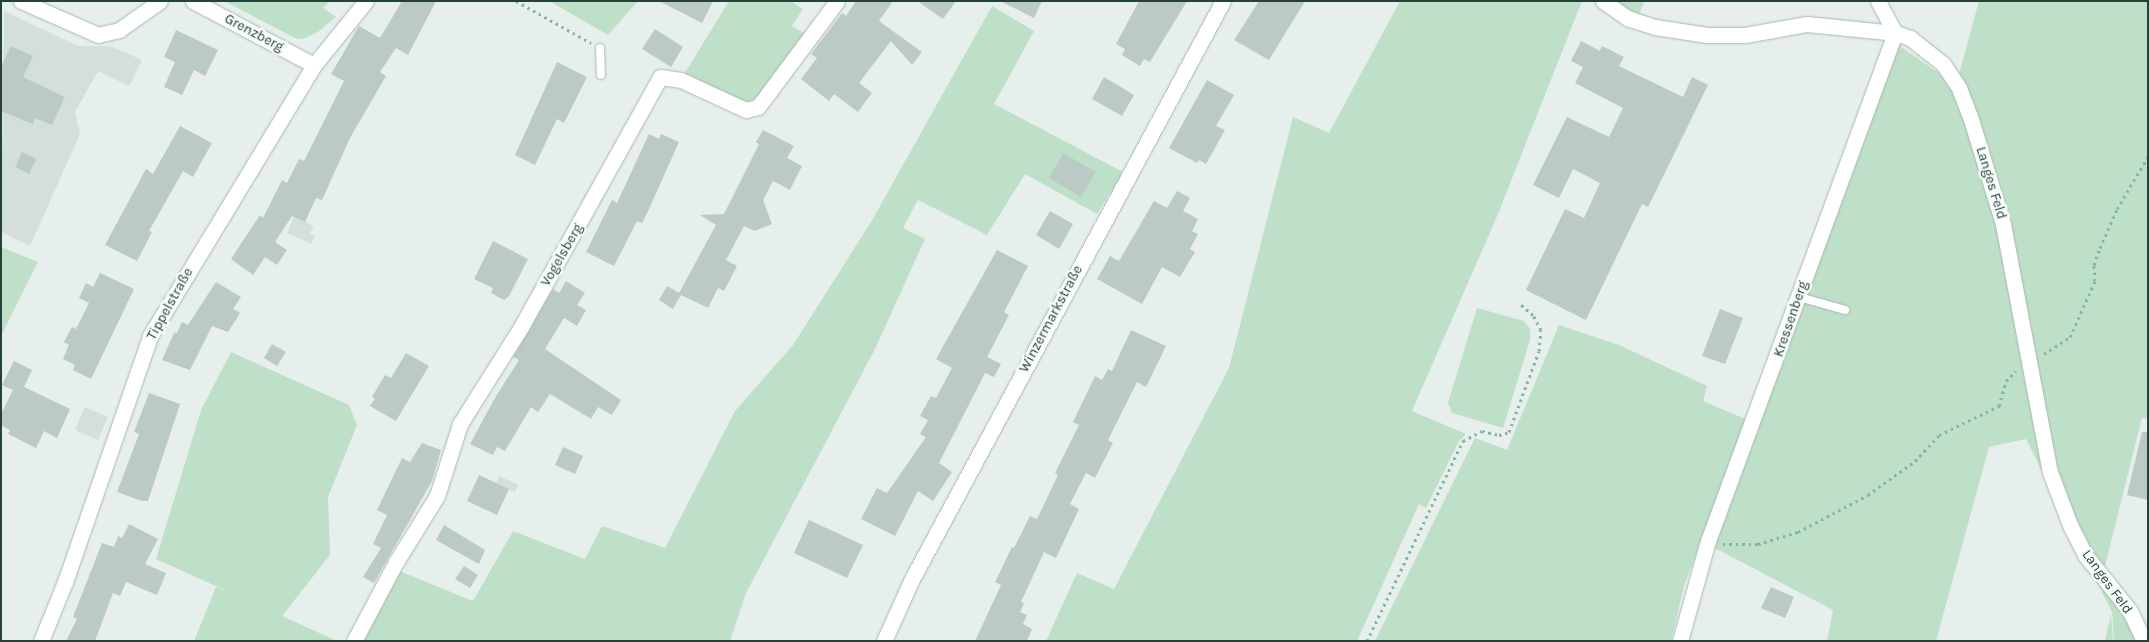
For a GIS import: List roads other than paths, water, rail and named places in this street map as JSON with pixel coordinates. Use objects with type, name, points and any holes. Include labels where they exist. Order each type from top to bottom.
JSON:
[{"type":"street","points":[[21,1],[98,35],[119,30],[160,1]]},
{"type":"street","name":"Grenzberg","points":[[193,1],[314,65]]},
{"type":"street","name":"Tippelstraße","points":[[41,641],[65,582],[150,336],[314,65],[366,1]]},
{"type":"street","name":"Vogelsberg","points":[[354,641],[396,562],[437,496],[460,424],[521,327],[660,76],[681,80],[740,108],[752,109],[772,92],[837,1]]},
{"type":"street","name":"Winzermarkstraße","points":[[884,641],[912,579],[1223,1]]},
{"type":"street","name":"Langes Feld","points":[[1603,1],[1618,14],[1636,21],[1707,36],[1745,35],[1807,24],[1895,33],[1925,48],[1942,64],[1959,88],[2003,224],[2050,472],[2070,525],[2099,575],[2130,612],[2144,641]]},
{"type":"street","points":[[1878,1],[1895,33]]},
{"type":"street","name":"Kressenberg","points":[[1680,641],[1708,541],[1895,33]]},
{"type":"lane","points":[[600,48],[601,75]]},
{"type":"lane","points":[[1799,297],[1845,310]]}]
